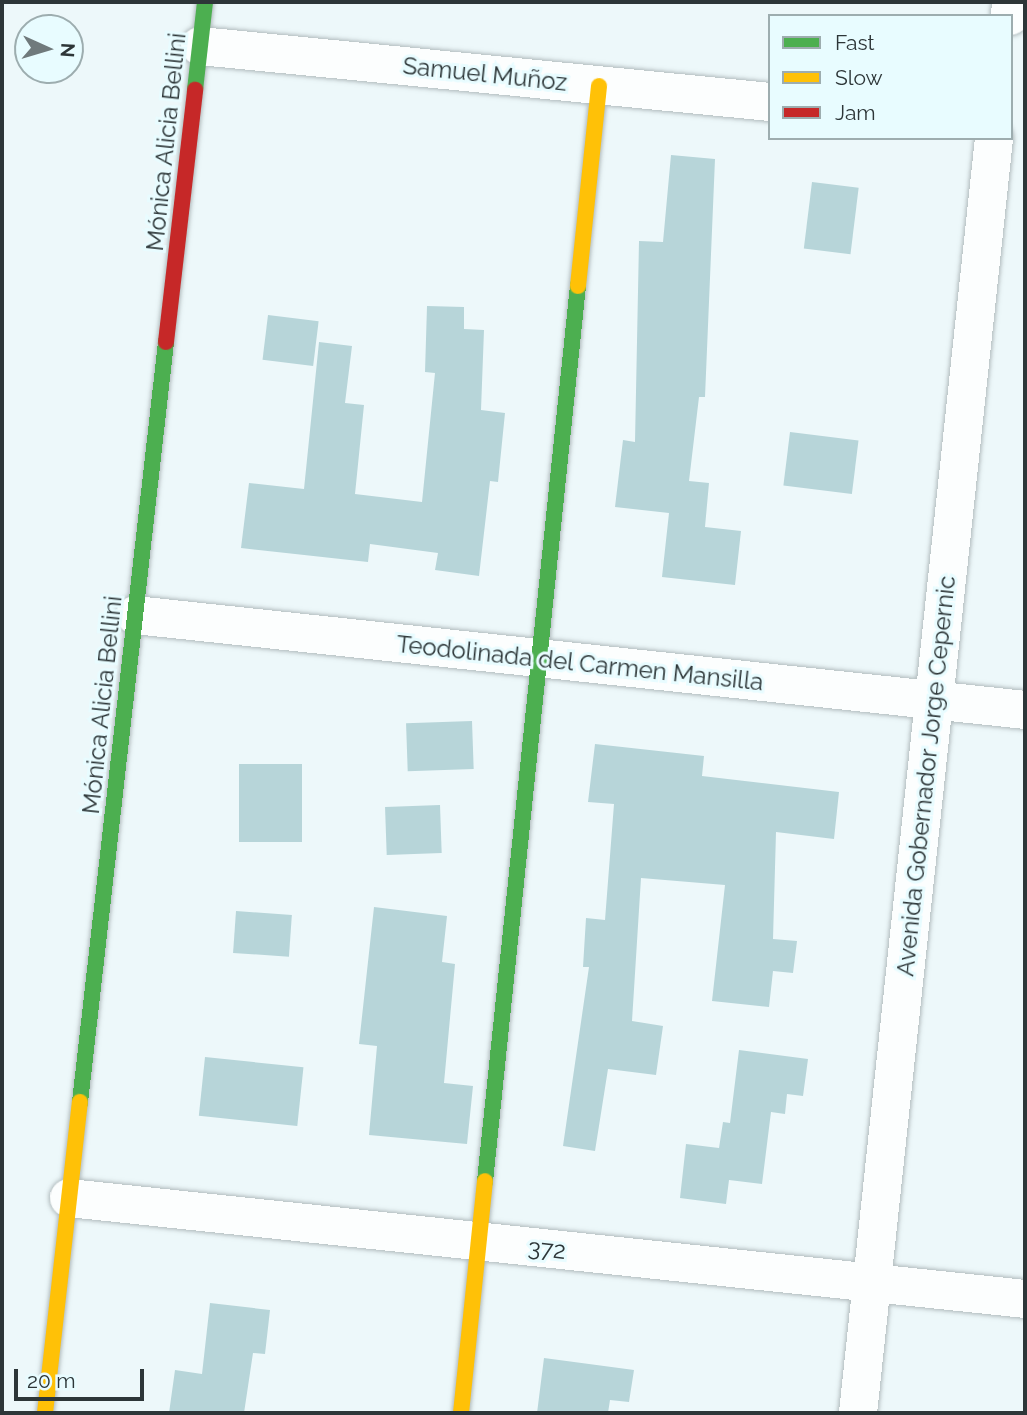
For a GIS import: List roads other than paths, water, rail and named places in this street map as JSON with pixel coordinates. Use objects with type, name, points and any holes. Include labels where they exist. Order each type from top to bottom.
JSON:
[{"type":"street","name":"Mónica Alicia Bellini","points":[[45,1413],[205,2]]},
{"type":"street","name":"Samuel Muñoz","points":[[200,46],[768,102]]},
{"type":"street","points":[[461,1413],[542,659],[599,86]]},
{"type":"street","name":"Avenida Gobernador Jorge Cepernic","points":[[858,1413],[994,140]]},
{"type":"street","name":"Teodolinada del Carmen Mansilla","points":[[135,615],[1025,710]]},
{"type":"street","name":"372","points":[[69,1198],[1025,1299]]}]
